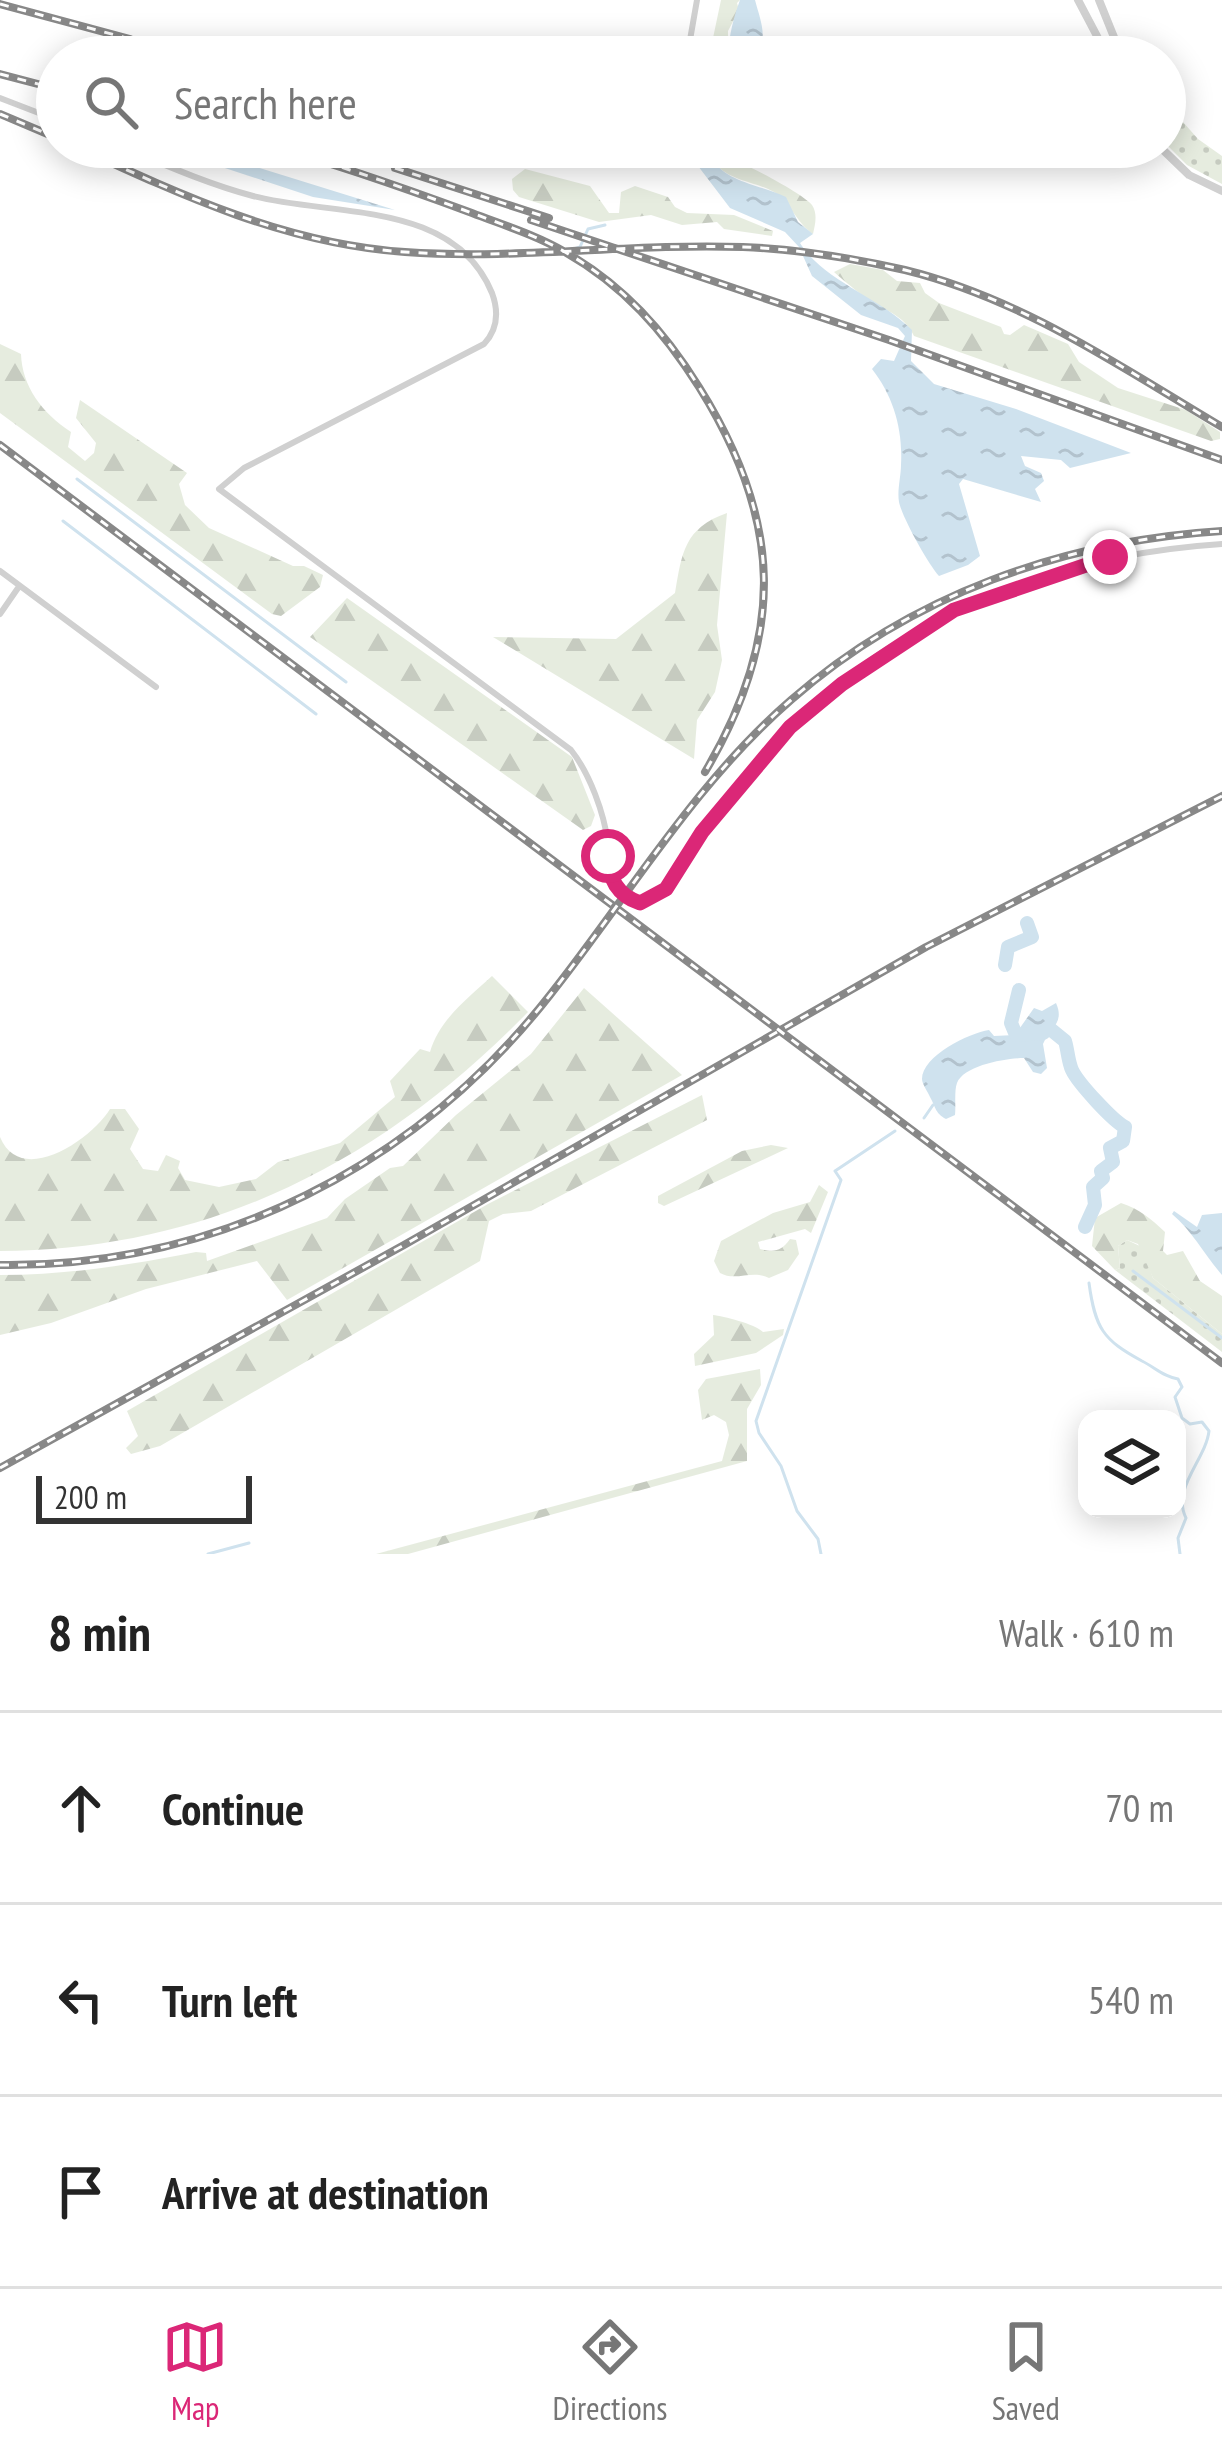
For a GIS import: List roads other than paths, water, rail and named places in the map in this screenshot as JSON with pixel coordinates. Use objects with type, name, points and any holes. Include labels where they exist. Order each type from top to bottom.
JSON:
[{"type":"street","points":[[691,36],[697,0]]},
{"type":"street","points":[[1078,0],[1097,36]]},
{"type":"street","points":[[1100,0],[1114,36]]},
{"type":"street","points":[[0,98],[36,112]]},
{"type":"street","points":[[178,168],[249,195],[412,222],[460,249],[484,278],[494,299],[496,321],[484,344],[244,468],[219,489],[571,750],[583,767],[601,816],[611,878],[618,890],[636,902],[649,901],[666,889],[714,817],[797,720],[932,622],[979,599],[1087,563],[1152,550],[1222,544]]},
{"type":"street","points":[[1182,168],[1222,191]]},
{"type":"street","points":[[0,571],[156,687]]},
{"type":"street","points":[[0,614],[18,588]]},
{"type":"water","points":[[740,0],[755,0],[763,36],[731,36]]},
{"type":"water","points":[[225,168],[260,168],[395,210],[313,197]]},
{"type":"water","points":[[700,168],[720,168],[786,197],[798,222],[813,234],[800,243],[811,257],[912,330],[911,361],[934,384],[1131,453],[1070,468],[1061,460],[1021,456],[1025,466],[1041,473],[1044,481],[1035,489],[1041,502],[963,479],[959,484],[980,556],[939,576],[901,509],[898,425],[886,390],[872,369],[881,359],[894,361],[905,336],[898,328],[861,315],[812,276],[799,247],[785,232],[730,208]]},
{"type":"water","points":[[1056,1003],[1059,1016],[1043,1044],[1047,1068],[1041,1074],[1033,1072],[1024,1058],[977,1067],[957,1083],[955,1115],[946,1119],[940,1115],[922,1081],[930,1062],[948,1047],[980,1032],[1015,1035],[1034,1008],[1042,1011]]},
{"type":"water","points":[[1222,1213],[1222,1275],[1172,1214],[1197,1227],[1202,1215]]},
{"type":"waterway","points":[[574,249],[580,247],[588,229],[605,225]]},
{"type":"waterway","points":[[77,479],[346,682]]},
{"type":"waterway","points":[[63,521],[316,714]]},
{"type":"waterway","points":[[1005,965],[1008,947],[1032,937],[1027,923]]},
{"type":"waterway","points":[[1019,990],[1011,1023],[1016,1035],[1043,1033],[1049,1028],[1065,1041],[1076,1076],[1125,1127],[1123,1141],[1110,1148],[1113,1162],[1101,1171],[1103,1178],[1093,1187],[1095,1205],[1085,1227]]},
{"type":"waterway","points":[[924,1118],[933,1105]]},
{"type":"waterway","points":[[821,1554],[818,1539],[797,1511],[781,1466],[756,1421],[841,1180],[835,1171],[895,1131]]},
{"type":"waterway","points":[[1133,1271],[1222,1338]]},
{"type":"waterway","points":[[1089,1283],[1103,1331],[1129,1353],[1178,1379],[1182,1387],[1175,1397],[1182,1418],[1190,1424],[1202,1422],[1209,1431],[1183,1496],[1186,1518],[1178,1538],[1180,1554]]},
{"type":"waterway","points":[[208,1554],[249,1543]]},
{"type":"railway","points":[[0,4],[119,36]]},
{"type":"railway","points":[[0,74],[36,83]]},
{"type":"railway","points":[[0,114],[36,129]]},
{"type":"railway","points":[[123,168],[236,215],[361,247],[447,254],[743,247],[905,270],[1030,316],[1222,427]]},
{"type":"railway","points":[[342,168],[519,231],[586,265],[657,328],[699,387],[747,484],[764,578],[761,625],[750,673],[705,772]]},
{"type":"railway","points":[[395,168],[549,218]]},
{"type":"railway","points":[[531,220],[889,340],[1222,460]]},
{"type":"railway","points":[[0,445],[1222,1363]]},
{"type":"railway","points":[[0,1265],[80,1261],[159,1248],[234,1226],[306,1195],[375,1156],[497,1056],[550,995],[724,767],[756,732],[837,663],[938,603],[1047,561],[1104,547],[1222,531]]},
{"type":"railway","points":[[0,1468],[404,1245],[926,947],[1222,796]]}]
